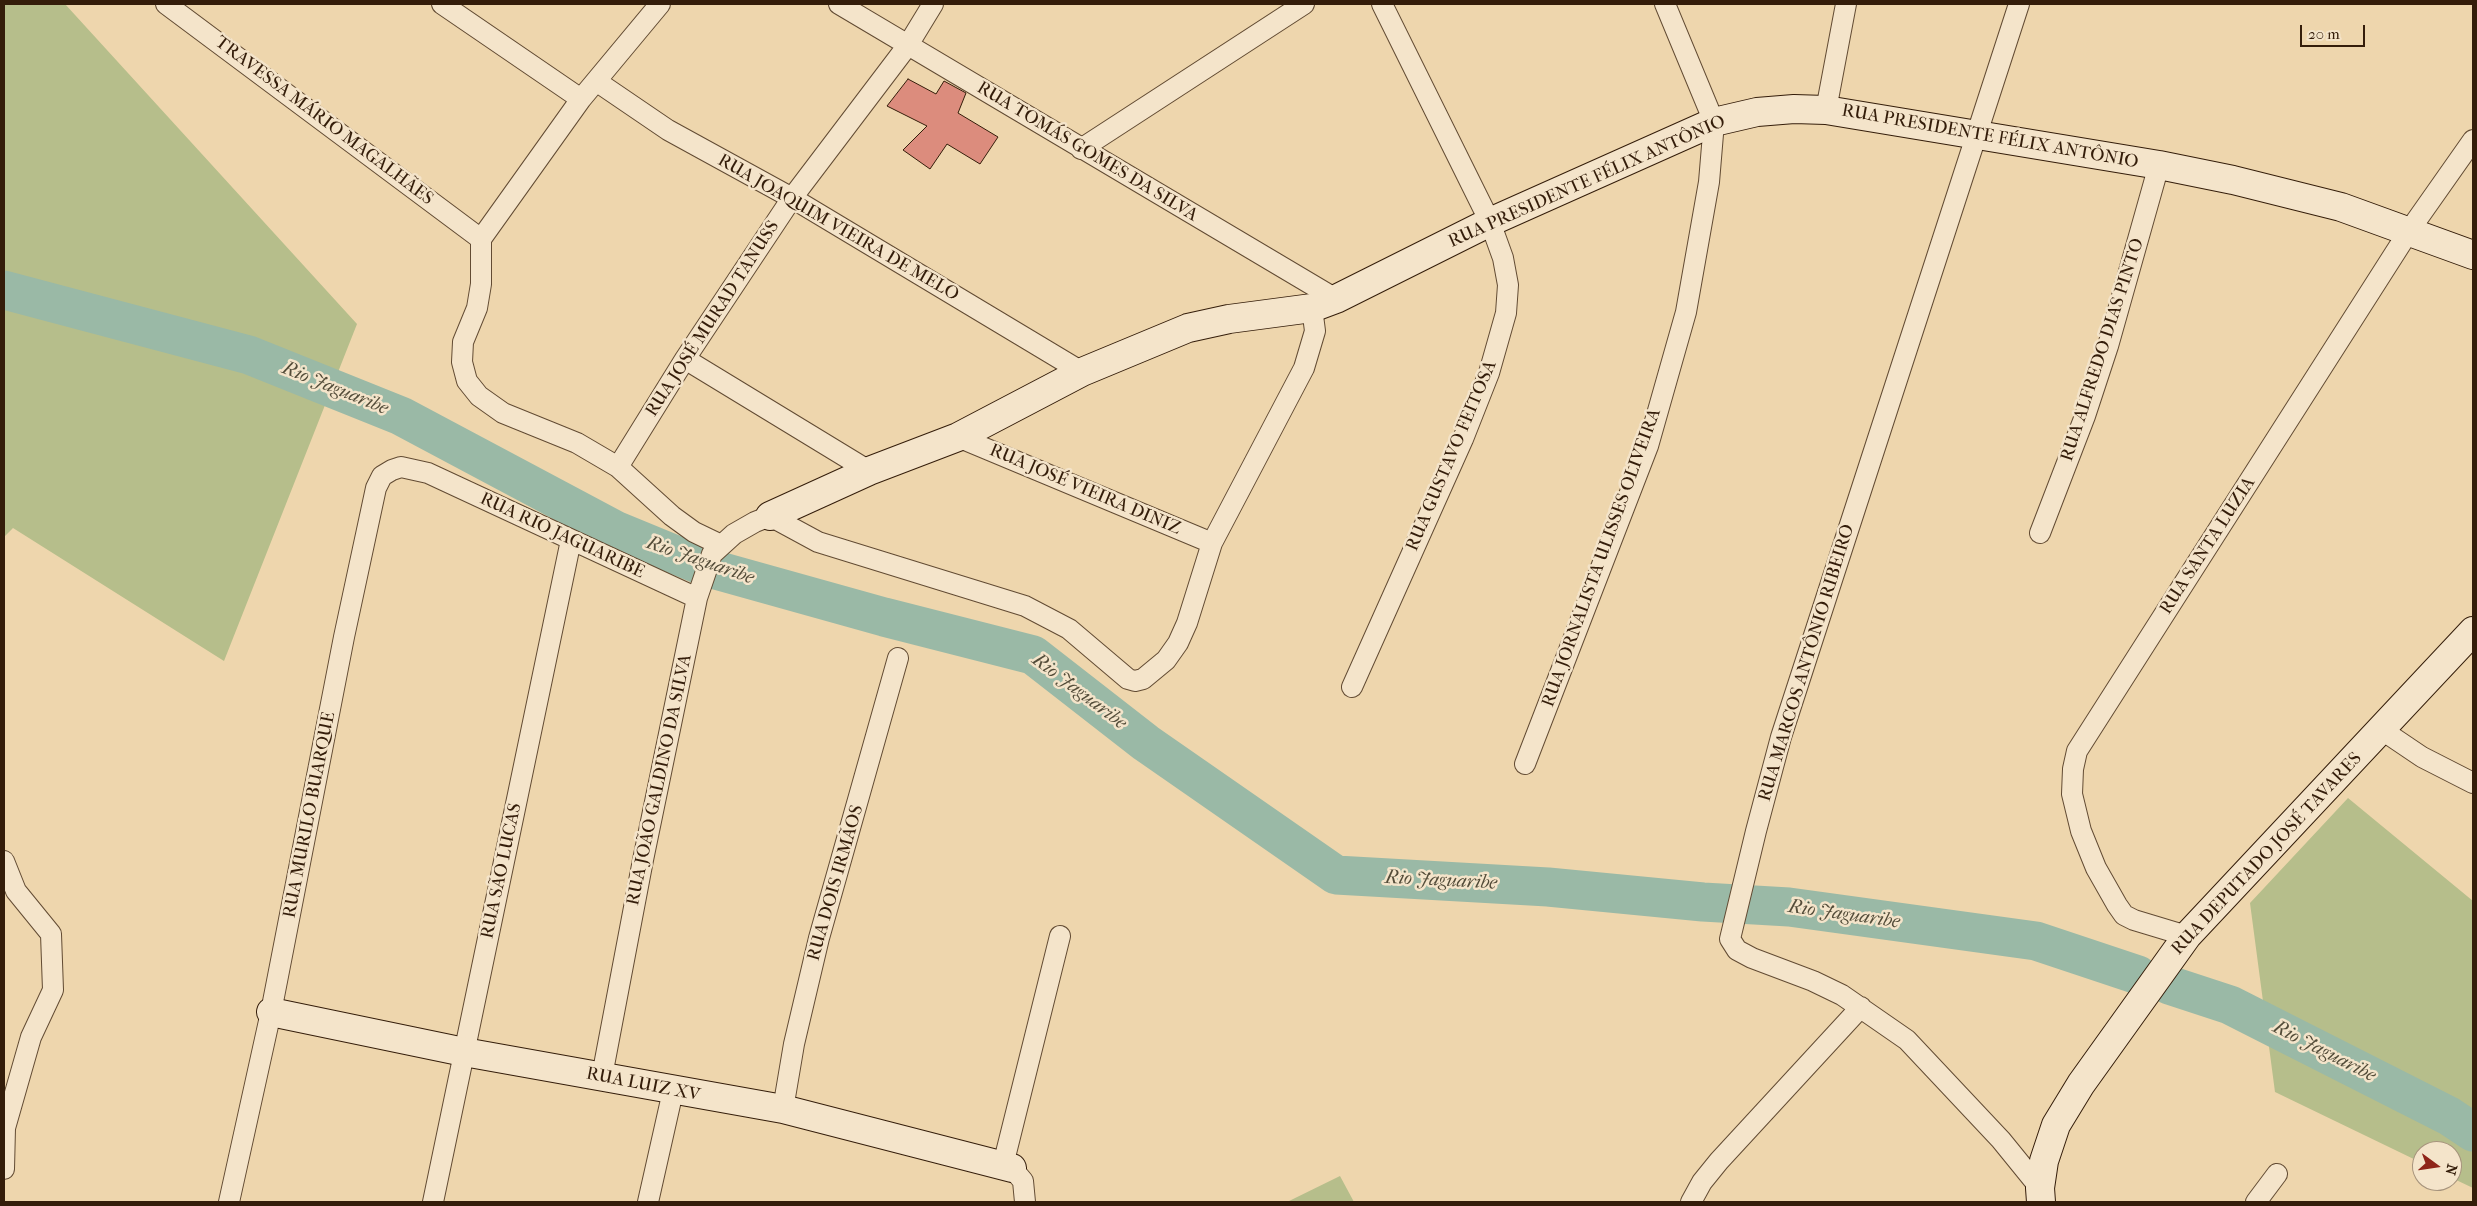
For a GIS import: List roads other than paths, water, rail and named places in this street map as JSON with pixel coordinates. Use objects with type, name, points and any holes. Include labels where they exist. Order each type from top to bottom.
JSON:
[{"type":"street","name":"TRAVESSA MÁRIO MAGALHÃES","points":[[166,4],[481,239]]},
{"type":"street","points":[[442,4],[581,99]]},
{"type":"street","points":[[660,4],[581,99],[481,239],[481,284],[477,308],[463,342],[462,362],[467,381],[479,396],[503,413],[577,444],[618,467],[672,516],[716,549],[755,522],[770,516],[818,542],[1026,606],[1069,629],[1128,679],[1135,681],[1152,673],[1166,660],[1178,643],[1187,623],[1212,543],[1304,368],[1324,303]]},
{"type":"street","name":"RUA TOMÁS GOMES DA SILVA","points":[[839,4],[1081,149],[1324,303]]},
{"type":"street","name":"RUA JOSÉ MURAD TANUSS","points":[[618,467],[685,359],[792,198],[908,45],[933,4]]},
{"type":"street","points":[[1081,149],[1304,4]]},
{"type":"street","name":"RUA GUSTAVO FEITOSA","points":[[1352,687],[1463,439],[1489,373],[1506,313],[1508,285],[1503,258],[1490,222],[1382,4]]},
{"type":"street","name":"RUA JORNALISTA ULISSES OLIVEIRA","points":[[1525,764],[1648,446],[1686,312],[1709,182],[1714,122],[1665,4]]},
{"type":"street","points":[[1826,110],[1846,4]]},
{"type":"street","name":"RUA MARCOS ANTÔNIO RIBEIRO","points":[[2019,4],[1781,737],[1730,939],[1737,950],[1752,958],[1813,981],[1861,1007],[1907,1040],[2001,1140],[2041,1195]]},
{"type":"street","name":"RUA JOAQUIM VIEIRA DE MELO","points":[[596,81],[668,130],[792,198],[1082,372]]},
{"type":"street","name":"RUA PRESIDENTE FÉLIX ANTÔNIO","points":[[770,516],[869,471],[958,437],[1082,372],[1188,328],[1324,303],[1490,222],[1714,122],[1757,112],[1794,109],[1826,110],[2159,165],[2233,180],[2341,208],[2409,230],[2473,254]]},
{"type":"street","name":"RUA SANTA LUZIA","points":[[2187,936],[2134,920],[2124,915],[2117,905],[2096,868],[2081,831],[2072,794],[2073,768],[2077,751],[2409,230],[2473,140]]},
{"type":"street","name":"RUA ALFREDO DIAS PINTO","points":[[2040,533],[2085,416],[2108,346],[2159,165]]},
{"type":"street","points":[[685,359],[869,471]]},
{"type":"street","name":"RUA JOSÉ VIEIRA DINIZ","points":[[958,437],[1212,543]]},
{"type":"street","name":"RUA MURILO BUARQUE","points":[[229,1202],[271,1012],[346,628],[376,488],[382,476],[401,467],[428,473]]},
{"type":"street","name":"RUA RIO JAGUARIBE","points":[[428,473],[570,540],[699,591]]},
{"type":"street","name":"RUA SÃO LUCAS","points":[[433,1202],[570,540]]},
{"type":"street","name":"RUA JOÃO GALDINO DA SILVA","points":[[602,1076],[643,860],[699,591],[716,549]]},
{"type":"street","name":"RUA DEPUTADO JOSÉ TAVARES","points":[[2041,1195],[2044,1161],[2056,1125],[2081,1084],[2187,936],[2473,632]]},
{"type":"street","name":"RUA DOIS IRMÃOS","points":[[783,1110],[794,1044],[819,938],[898,658]]},
{"type":"street","points":[[2382,730],[2422,757],[2473,783]]},
{"type":"street","points":[[4,861],[16,891],[51,934],[53,990],[31,1037],[6,1128],[4,1169]]},
{"type":"street","points":[[1025,1202],[1023,1181],[1008,1166],[1060,936]]},
{"type":"street","points":[[1691,1202],[1702,1182],[1719,1161],[1861,1007]]},
{"type":"street","name":"RUA LUIZ XV","points":[[271,1012],[464,1052],[783,1110],[1008,1166]]},
{"type":"street","points":[[648,1202],[673,1091]]},
{"type":"street","points":[[2256,1202],[2277,1174]]},
{"type":"waterway","name":"Rio Jaguaribe","points":[[4,290],[249,355],[401,416],[615,530],[705,567],[884,617],[1033,655],[1146,743],[1336,875],[1548,887],[1703,902],[1789,907],[2036,941],[2138,975]]},
{"type":"waterway","name":"Rio Jaguaribe","points":[[2169,985],[2230,1005],[2449,1116],[2473,1132]]}]
